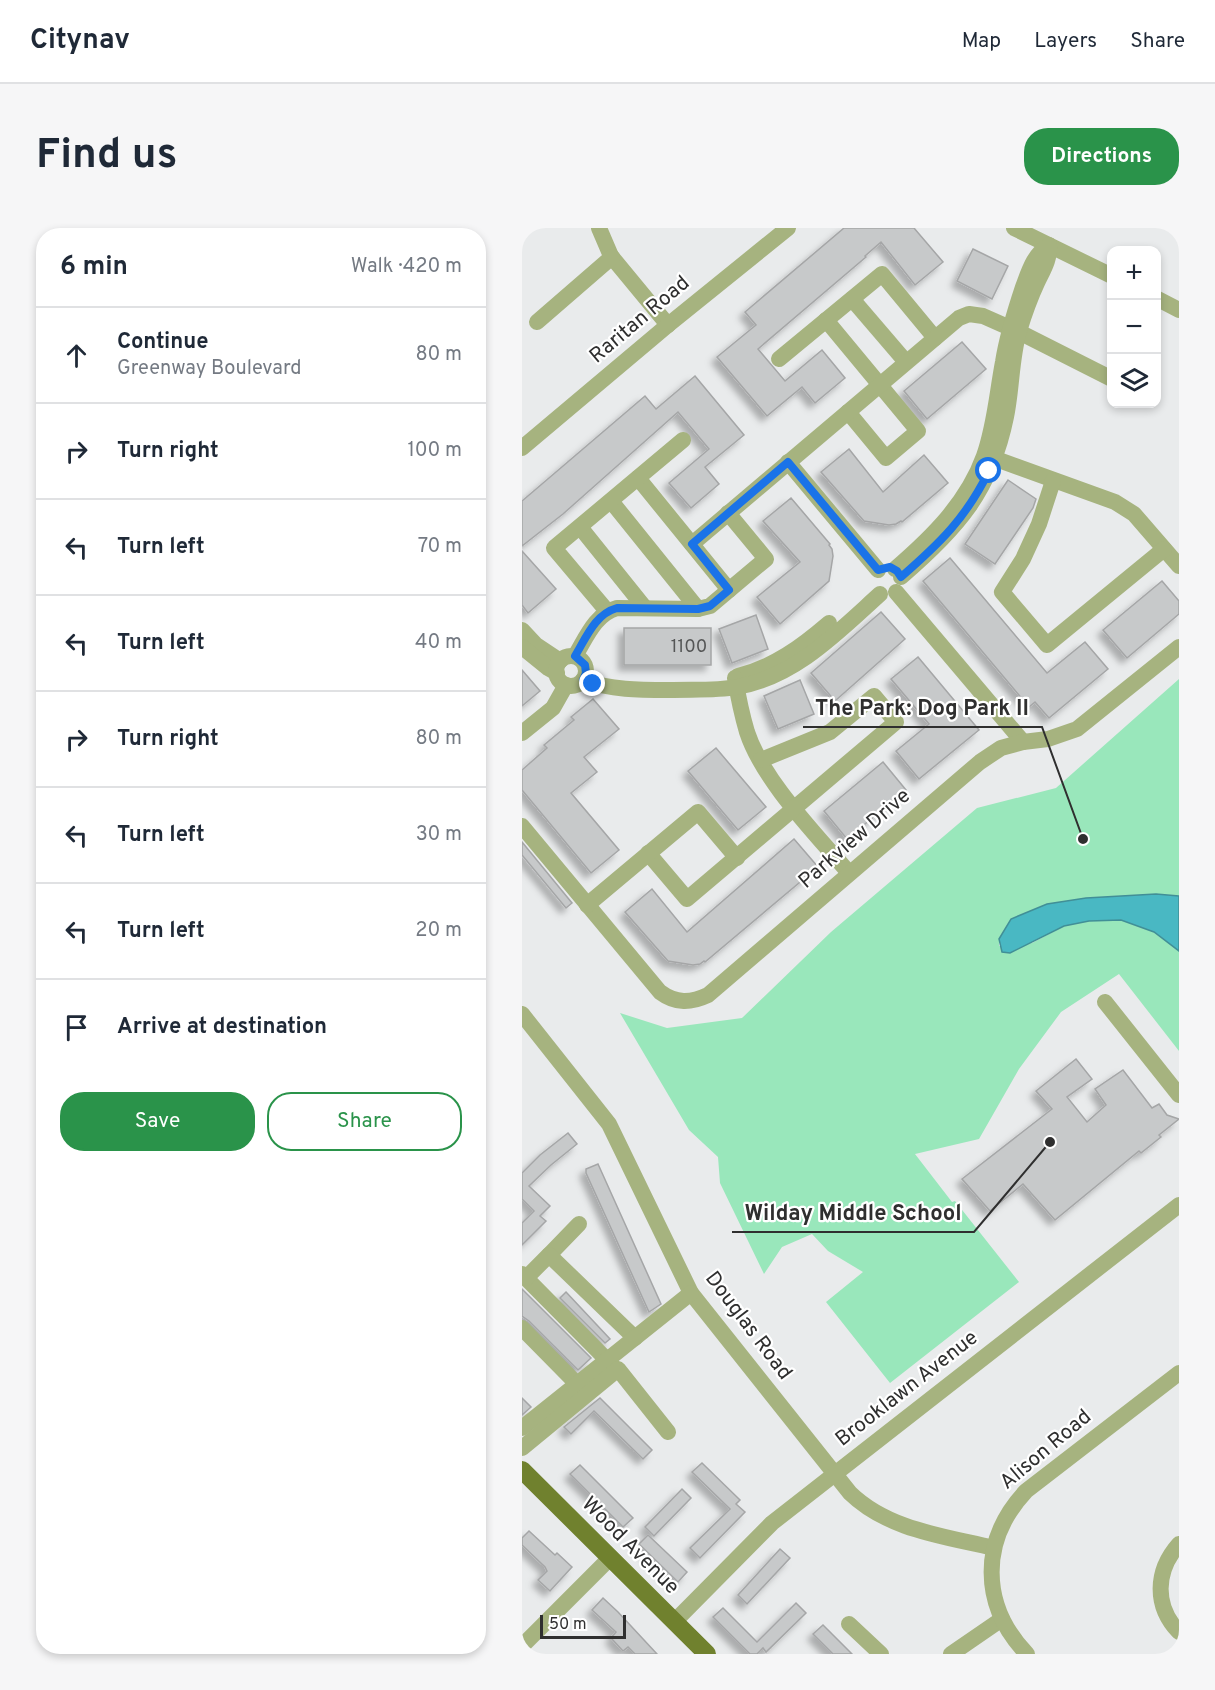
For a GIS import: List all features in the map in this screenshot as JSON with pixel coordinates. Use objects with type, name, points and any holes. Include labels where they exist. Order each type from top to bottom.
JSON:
[{"type":"main road","name":"Wood Avenue","points":[[522,1470],[707,1654]]},
{"type":"street","points":[[599,228],[612,257],[668,325]]},
{"type":"street","name":"Raritan Road","points":[[522,448],[788,228]]},
{"type":"street","points":[[1014,228],[1107,274]]},
{"type":"street","points":[[585,675],[614,688],[634,690],[722,689],[736,682],[771,678],[810,654],[887,581],[937,546],[978,495],[989,457],[995,415],[1026,279],[1039,251],[1049,245]]},
{"type":"street","points":[[537,322],[612,257]]},
{"type":"street","points":[[779,358],[882,274],[935,338]]},
{"type":"street","points":[[852,299],[906,362]]},
{"type":"street","points":[[1160,300],[1179,309]]},
{"type":"street","points":[[692,544],[959,318],[969,314],[983,316],[1107,376]]},
{"type":"street","points":[[826,320],[918,431],[886,458],[848,411]]},
{"type":"street","points":[[607,611],[554,548],[683,440]]},
{"type":"street","points":[[989,457],[1115,502],[1134,514],[1179,566]]},
{"type":"street","points":[[788,462],[1023,742]]},
{"type":"street","points":[[638,478],[729,590]]},
{"type":"street","points":[[1053,481],[1039,524],[1027,550],[1002,592],[1047,645],[1164,549]]},
{"type":"street","points":[[611,501],[698,609]]},
{"type":"street","points":[[522,733],[553,708],[565,669],[593,625],[607,611],[617,608],[698,609],[710,606],[766,559],[728,513]]},
{"type":"street","points":[[580,526],[645,608]]},
{"type":"street","points":[[522,630],[565,669],[575,685],[585,675]]},
{"type":"street","points":[[522,647],[548,668],[565,669],[583,661],[585,675]]},
{"type":"street","name":"Parkview Drive","points":[[522,826],[660,992],[670,999],[681,1002],[696,1000],[708,995],[980,762],[1001,748],[1048,739],[1077,729],[1179,647]]},
{"type":"street","points":[[736,682],[747,733],[761,760],[795,809],[849,873]]},
{"type":"street","points":[[648,853],[687,899],[896,722],[874,696],[830,732],[761,760]]},
{"type":"street","points":[[587,905],[698,812],[737,858]]},
{"type":"street","points":[[1105,1002],[1179,1095]]},
{"type":"street","name":"Douglas Road","points":[[522,1014],[609,1124],[691,1293],[833,1474],[858,1502],[881,1517],[909,1527],[994,1548]]},
{"type":"street","name":"Brooklawn Avenue","points":[[674,1622],[772,1523],[1179,1205]]},
{"type":"street","points":[[579,1224],[549,1255],[524,1276],[607,1360]]},
{"type":"street","points":[[549,1255],[635,1338]]},
{"type":"street","points":[[522,1428],[691,1293]]},
{"type":"street","points":[[522,1328],[577,1384]]},
{"type":"street","points":[[522,1448],[618,1369],[668,1431]]},
{"type":"street","name":"Alison Road","points":[[1027,1654],[1011,1636],[996,1605],[992,1584],[992,1564],[1000,1526],[1012,1506],[1026,1491],[1179,1373]]},
{"type":"street","points":[[1179,1544],[1164,1565],[1160,1584],[1164,1609],[1169,1621],[1179,1632]]},
{"type":"street","points":[[522,1646],[610,1558]]},
{"type":"street","points":[[951,1654],[1002,1619]]},
{"type":"street","points":[[849,1624],[881,1654]]},
{"type":"green space","points":[[1179,679],[1179,896],[1156,894],[1086,898],[1011,919],[999,939],[999,946],[1032,943],[1064,926],[1089,921],[1121,920],[1154,932],[1179,951],[1179,1051],[1119,974],[1061,1012],[1019,1069],[979,1139],[915,1154],[1019,1282],[890,1383],[826,1302],[863,1272],[828,1251],[812,1234],[782,1247],[764,1274],[720,1183],[718,1157],[689,1130],[620,1013],[667,1028],[742,1018],[831,932],[977,808],[1056,788]]},
{"type":"water","points":[[1156,894],[1179,896],[1179,951],[1154,932],[1121,920],[1089,921],[1064,926],[1010,953],[1002,952],[999,939],[1011,919],[1047,904],[1086,898]]},
{"type":"building","points":[[844,228],[914,228],[943,262],[915,285],[881,242],[758,349],[785,381],[822,350],[845,378],[815,403],[802,387],[767,416],[717,357],[756,325],[745,312]]},
{"type":"building","points":[[973,249],[1008,266],[992,299],[957,281]]},
{"type":"building","points":[[962,342],[986,369],[927,419],[904,391]]},
{"type":"building","points":[[695,376],[744,435],[705,467],[719,484],[691,508],[669,483],[709,449],[678,412],[563,514],[522,546],[522,501],[645,396],[656,409]]},
{"type":"building","points":[[849,449],[883,492],[924,455],[948,483],[902,522],[889,525],[864,521],[821,472]]},
{"type":"building","points":[[1008,480],[1036,499],[1033,508],[995,564],[965,544]]},
{"type":"building","points":[[791,498],[830,544],[833,556],[829,581],[780,624],[757,597],[800,562],[763,521]]},
{"type":"building","points":[[522,551],[556,589],[528,613],[522,605]]},
{"type":"building","points":[[950,558],[1047,673],[1085,642],[1108,669],[1049,718],[1035,702],[1029,707],[923,581]]},
{"type":"building","points":[[1162,581],[1179,601],[1179,614],[1127,658],[1103,630]]},
{"type":"building","points":[[881,612],[905,639],[835,701],[811,673]]},
{"type":"building","points":[[756,615],[768,649],[732,663],[719,629]]},
{"type":"building","points":[[624,628],[711,628],[711,665],[624,665]]},
{"type":"building","points":[[918,657],[979,730],[919,779],[896,751],[929,724],[891,679]]},
{"type":"building","points":[[522,670],[540,691],[522,706]]},
{"type":"building","points":[[800,680],[814,714],[778,729],[764,696]]},
{"type":"building","points":[[593,699],[619,729],[584,757],[597,772],[571,793],[619,850],[591,873],[522,790],[522,770],[547,748],[544,745],[574,720],[571,717]]},
{"type":"building","points":[[716,748],[766,807],[738,830],[688,771]]},
{"type":"building","points":[[883,762],[906,790],[847,839],[824,811]]},
{"type":"building","points":[[794,839],[818,867],[705,962],[693,965],[668,961],[625,912],[652,889],[687,932]]},
{"type":"building","points":[[522,842],[572,903],[566,908],[522,855]]},
{"type":"building","points":[[1076,1059],[1092,1079],[1067,1097],[1087,1122],[1106,1105],[1095,1089],[1123,1070],[1152,1108],[1159,1104],[1167,1115],[1179,1119],[1159,1135],[1161,1137],[1141,1153],[1139,1151],[1055,1220],[1023,1184],[990,1211],[962,1179],[1052,1109],[1036,1091]]},
{"type":"building","points":[[568,1133],[577,1144],[529,1186],[550,1206],[540,1216],[546,1221],[522,1245],[522,1223],[534,1211],[522,1199],[522,1173]]},
{"type":"building","points":[[598,1164],[661,1304],[649,1312],[586,1173],[586,1169]]},
{"type":"building","points":[[522,1289],[591,1358],[578,1370],[522,1316]]},
{"type":"building","points":[[566,1292],[610,1339],[605,1343],[560,1298]]},
{"type":"building","points":[[522,1398],[531,1407],[522,1415]]},
{"type":"building","points":[[600,1398],[652,1450],[643,1459],[594,1411],[571,1434],[564,1427]]},
{"type":"building","points":[[702,1463],[740,1500],[736,1504],[745,1512],[700,1558],[690,1548],[730,1509],[692,1472]]},
{"type":"building","points":[[580,1465],[633,1518],[623,1527],[570,1474]]},
{"type":"building","points":[[682,1489],[691,1498],[654,1536],[645,1527]]},
{"type":"building","points":[[529,1531],[572,1567],[550,1591],[538,1580],[547,1571],[545,1567],[522,1545],[522,1538]]},
{"type":"building","points":[[648,1535],[687,1572],[678,1582],[639,1544]]},
{"type":"building","points":[[780,1549],[790,1558],[747,1604],[738,1595]]},
{"type":"building","points":[[603,1598],[657,1654],[635,1654],[628,1647],[623,1651],[611,1638],[616,1632],[592,1610]]},
{"type":"building","points":[[796,1603],[806,1613],[766,1652],[763,1648],[757,1654],[750,1654],[713,1617],[723,1608],[757,1642]]},
{"type":"building","points":[[823,1625],[852,1654],[833,1654],[813,1634]]},
{"type":"place","name":"The Park: Dog Park II","points":[[1083,839]]},
{"type":"place","name":"Wilday Middle School","points":[[1050,1142]]},
{"type":"route","points":[[593,684],[583,680],[586,673],[585,665],[575,656],[593,625],[607,611],[617,608],[698,609],[710,606],[729,590],[692,544],[788,462],[878,570],[890,567],[901,577],[937,546],[961,519],[978,495],[989,471]]}]
